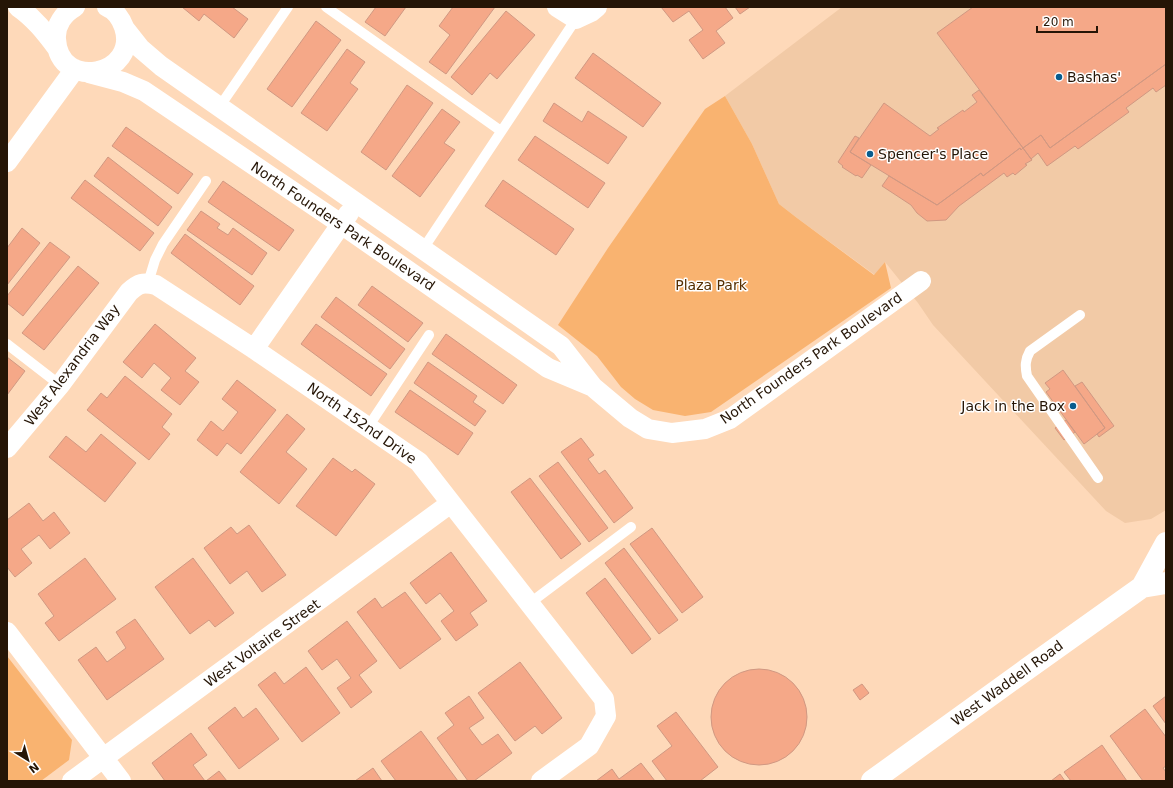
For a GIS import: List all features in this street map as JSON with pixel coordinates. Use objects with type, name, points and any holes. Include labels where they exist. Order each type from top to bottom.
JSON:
[{"type":"main road","name":"West Waddell Road","points":[[872,781],[1142,587],[1166,543]]},
{"type":"main road","name":"West Waddell Road","points":[[1142,587],[1166,583]]},
{"type":"street","points":[[18,7],[42,28],[67,64],[82,71],[100,72],[110,67],[118,60],[124,51],[126,40],[125,29]]},
{"type":"street","points":[[57,48],[57,27],[62,17],[75,7]]},
{"type":"street","name":"North Founders Park Boulevard","points":[[109,7],[116,14],[125,29],[140,48],[151,58],[561,346],[593,387],[630,418],[648,429],[672,433],[705,429],[730,418],[921,281]]},
{"type":"street","points":[[557,7],[576,19],[591,12],[597,7]]},
{"type":"street","points":[[7,162],[82,71]]},
{"type":"street","name":"North Founders Park Boulevard","points":[[82,71],[123,82],[144,91],[341,224],[548,368],[593,387]]},
{"type":"street","points":[[254,349],[356,203]]},
{"type":"street","name":"North 152nd Drive","points":[[143,283],[156,285],[254,349],[419,462],[604,699],[606,716],[589,746],[541,781]]},
{"type":"street","name":"West Alexandria Way","points":[[7,448],[60,385],[125,296],[143,283]]},
{"type":"street","name":"West Voltaire Street","points":[[72,781],[451,503]]},
{"type":"street","points":[[7,632],[121,781]]},
{"type":"lane","points":[[220,106],[288,7]]},
{"type":"lane","points":[[326,7],[501,131]]},
{"type":"lane","points":[[423,249],[576,19]]},
{"type":"lane","points":[[143,283],[163,244],[206,181]]},
{"type":"lane","points":[[1080,316],[1030,351],[1026,358],[1025,364],[1026,376],[1098,478]]},
{"type":"lane","points":[[368,427],[429,335]]},
{"type":"lane","points":[[7,344],[60,385]]},
{"type":"lane","points":[[530,603],[631,527]]},
{"type":"shaded area","points":[[842,7],[1166,7],[1166,510],[1151,519],[1125,523],[1106,511],[933,325],[918,303],[885,262],[875,275],[779,204],[752,144],[725,96]]},
{"type":"green space","name":"Plaza Park","points":[[725,96],[752,144],[779,204],[874,275],[885,262],[891,288],[711,412],[685,416],[653,410],[635,399],[621,387],[597,356],[558,325],[608,248],[705,109]]},
{"type":"green space","points":[[7,656],[72,740],[69,760],[41,781],[7,781]]},
{"type":"building","points":[[182,7],[232,7],[248,19],[234,38],[204,14],[199,21]]},
{"type":"building","points":[[376,7],[406,7],[385,36],[365,22]]},
{"type":"building","points":[[453,7],[495,7],[446,74],[429,62],[450,35],[439,26]]},
{"type":"building","points":[[661,7],[725,7],[733,18],[716,31],[725,43],[703,59],[689,40],[703,30],[689,11],[673,22]]},
{"type":"building","points":[[735,7],[750,7],[740,14]]},
{"type":"building","name":"Bashas'","points":[[973,7],[1166,7],[1166,64],[1050,148],[1041,135],[1023,148],[937,33]]},
{"type":"building","points":[[506,11],[535,35],[497,79],[490,73],[472,95],[451,77]]},
{"type":"building","points":[[316,21],[341,40],[292,107],[267,89]]},
{"type":"building","points":[[347,49],[365,62],[350,83],[358,89],[327,131],[301,113]]},
{"type":"building","points":[[593,53],[661,103],[643,127],[575,78]]},
{"type":"building","points":[[1166,64],[1166,85],[1156,92],[1153,88],[1126,108],[1129,112],[1078,149],[1075,146],[1047,166],[1038,153],[1031,159],[1023,148],[1041,135],[1050,148]]},
{"type":"building","points":[[407,85],[433,103],[386,170],[361,152]]},
{"type":"building","points":[[979,90],[1023,148],[1021,150],[1020,148],[983,176],[981,173],[937,205],[850,152],[884,103],[930,136],[939,129],[937,128],[963,110],[964,112],[977,102],[972,95]]},
{"type":"building","points":[[554,103],[582,122],[588,111],[627,137],[608,164],[543,121]]},
{"type":"building","points":[[442,109],[460,122],[444,143],[455,150],[420,197],[392,176]]},
{"type":"building","points":[[126,127],[193,174],[178,194],[112,146]]},
{"type":"building","points":[[535,136],[605,183],[588,208],[518,160]]},
{"type":"building","points":[[855,136],[859,138],[850,152],[871,165],[862,178],[842,167],[843,166],[838,162]]},
{"type":"building","points":[[1020,148],[1021,150],[1023,148],[1032,160],[1025,164],[1027,165],[1015,175],[1013,173],[1007,177],[1004,173],[959,206],[946,220],[927,221],[917,213],[911,205],[882,186],[889,176],[937,205],[981,173],[983,176]]},
{"type":"building","points":[[108,157],[172,207],[158,226],[94,176]]},
{"type":"building","points":[[85,180],[154,233],[140,251],[71,198]]},
{"type":"building","points":[[503,180],[574,229],[556,255],[485,206]]},
{"type":"building","points":[[223,181],[294,230],[279,251],[208,202]]},
{"type":"building","points":[[201,211],[220,224],[217,228],[228,235],[233,228],[267,253],[252,275],[187,230]]},
{"type":"building","points":[[22,228],[40,243],[7,285],[7,248]]},
{"type":"building","points":[[185,234],[254,286],[240,305],[171,253]]},
{"type":"building","points":[[50,242],[70,257],[23,316],[7,303],[7,296]]},
{"type":"building","points":[[78,266],[99,283],[44,350],[22,333]]},
{"type":"building","points":[[372,286],[423,323],[408,342],[358,305]]},
{"type":"building","points":[[336,297],[405,349],[390,369],[321,317]]},
{"type":"building","points":[[155,324],[196,358],[185,371],[199,382],[180,405],[161,390],[171,378],[154,363],[142,378],[123,362]]},
{"type":"building","points":[[316,324],[387,374],[371,396],[301,344]]},
{"type":"building","points":[[446,334],[517,385],[503,404],[432,354]]},
{"type":"building","points":[[7,357],[25,371],[7,395]]},
{"type":"building","points":[[428,362],[477,396],[473,402],[486,411],[475,426],[414,383]]},
{"type":"building","name":"Jack in the Box","points":[[1063,370],[1105,428],[1084,444],[1046,392],[1050,389],[1045,383]]},
{"type":"building","points":[[125,376],[172,414],[162,427],[170,434],[149,460],[87,410],[101,393],[107,398]]},
{"type":"building","points":[[237,380],[276,410],[241,454],[227,443],[217,456],[197,440],[211,421],[223,431],[238,412],[222,399]]},
{"type":"building","points":[[1082,382],[1114,426],[1099,437],[1097,434],[1105,428],[1075,386]]},
{"type":"building","points":[[410,390],[473,433],[458,455],[395,412]]},
{"type":"building","points":[[287,414],[305,429],[286,452],[307,469],[279,504],[240,472]]},
{"type":"building","points":[[1066,420],[1075,432],[1064,440],[1055,428]]},
{"type":"building","points":[[101,434],[136,463],[105,502],[49,457],[66,436],[86,452]]},
{"type":"building","points":[[581,438],[594,455],[588,459],[599,474],[605,470],[633,508],[614,523],[561,452]]},
{"type":"building","points":[[333,458],[352,472],[355,469],[375,484],[336,536],[296,506]]},
{"type":"building","points":[[558,462],[608,528],[589,542],[539,476]]},
{"type":"building","points":[[530,478],[581,544],[561,559],[511,492]]},
{"type":"building","points":[[29,503],[43,521],[54,512],[70,533],[50,549],[39,535],[21,549],[32,563],[15,577],[7,567],[7,520]]},
{"type":"building","points":[[249,525],[286,575],[262,592],[247,571],[230,584],[204,548],[231,527],[237,534]]},
{"type":"building","points":[[652,528],[703,597],[682,613],[630,544]]},
{"type":"building","points":[[624,548],[678,620],[659,634],[605,563]]},
{"type":"building","points":[[451,552],[487,601],[470,613],[478,625],[456,641],[441,621],[454,611],[440,593],[426,604],[410,583]]},
{"type":"building","points":[[85,558],[116,599],[59,641],[45,623],[54,616],[38,594]]},
{"type":"building","points":[[193,558],[234,613],[215,627],[209,620],[190,634],[155,587]]},
{"type":"building","points":[[605,578],[651,639],[632,654],[586,593]]},
{"type":"building","points":[[405,592],[441,639],[400,669],[357,612],[375,598],[382,608]]},
{"type":"building","points":[[135,619],[164,659],[107,700],[78,660],[96,647],[107,662],[126,648],[116,632]]},
{"type":"building","points":[[347,621],[377,661],[359,675],[372,692],[351,708],[337,688],[351,678],[337,659],[322,670],[308,651]]},
{"type":"building","points":[[520,662],[562,718],[542,734],[535,726],[515,741],[478,693]]},
{"type":"building","points":[[306,667],[340,713],[302,742],[258,685],[275,672],[284,684]]},
{"type":"building","points":[[759,669],[777,672],[793,683],[804,699],[807,717],[804,735],[793,751],[777,762],[759,765],[741,762],[725,751],[714,735],[711,717],[714,699],[725,683],[741,672]]},
{"type":"building","points":[[862,684],[869,693],[860,700],[853,690]]},
{"type":"building","points":[[469,696],[484,718],[469,728],[482,745],[498,734],[512,753],[474,781],[468,781],[437,738],[454,725],[445,713]]},
{"type":"building","points":[[1166,696],[1166,724],[1153,706]]},
{"type":"building","points":[[235,707],[243,718],[256,708],[279,739],[239,769],[208,728]]},
{"type":"building","points":[[1145,709],[1166,737],[1166,766],[1163,768],[1166,772],[1166,781],[1143,781],[1110,736]]},
{"type":"building","points":[[676,712],[718,767],[700,781],[667,781],[652,761],[672,746],[657,726]]},
{"type":"building","points":[[421,731],[458,781],[396,781],[381,761]]},
{"type":"building","points":[[191,733],[207,755],[193,765],[205,781],[165,781],[152,763]]},
{"type":"building","points":[[1102,745],[1127,781],[1071,781],[1064,772]]},
{"type":"building","points":[[641,763],[655,781],[596,781],[612,769],[619,779]]},
{"type":"building","points":[[373,768],[382,781],[355,781]]},
{"type":"building","points":[[219,771],[227,781],[206,781]]},
{"type":"building","points":[[1060,774],[1065,781],[1051,781]]},
{"type":"place","name":"Bashas'","points":[[1059,77]]},
{"type":"place","name":"Spencer's Place","points":[[870,154]]},
{"type":"place","name":"Jack in the Box","points":[[1073,406]]}]
